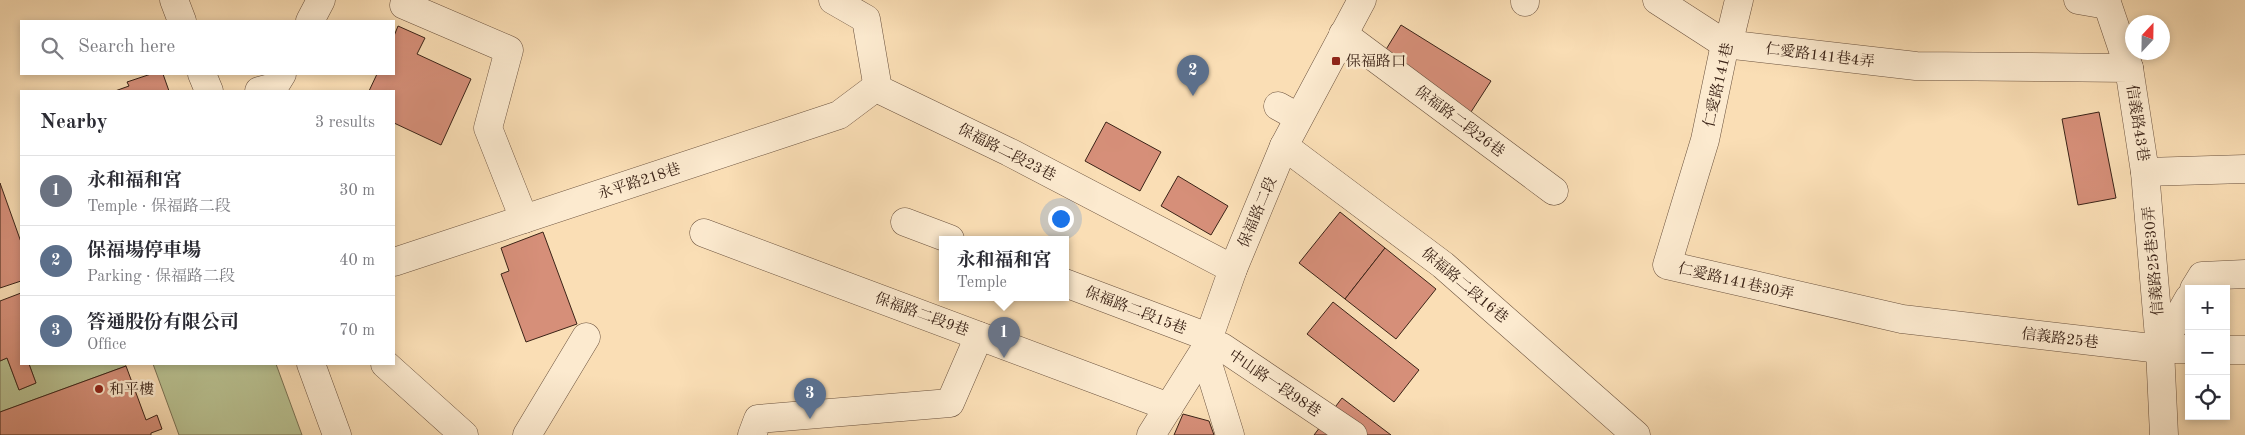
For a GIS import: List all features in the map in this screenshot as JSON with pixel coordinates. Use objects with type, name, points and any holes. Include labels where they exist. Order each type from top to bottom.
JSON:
[{"type":"street","points":[[174,0],[182,20]]},
{"type":"street","points":[[311,20],[321,0]]},
{"type":"street","points":[[833,0],[865,9],[878,89]]},
{"type":"street","name":"保福路二段","points":[[1151,435],[1211,345],[1233,269],[1284,146],[1288,111],[1343,34],[1362,0]]},
{"type":"street","points":[[1657,0],[1725,44]]},
{"type":"street","name":"仁愛路141巷","points":[[1705,140],[1725,44],[1731,34],[1739,0]]},
{"type":"street","points":[[2078,0],[2107,2],[2129,68]]},
{"type":"street","points":[[404,5],[509,50],[488,128],[524,219]]},
{"type":"street","name":"保福路二段26巷","points":[[1343,34],[1554,191]]},
{"type":"street","name":"仁愛路141巷4弄","points":[[1725,44],[1916,66]]},
{"type":"street","name":"信義路43巷","points":[[1916,66],[2129,68],[2146,172],[2245,169]]},
{"type":"street","points":[[202,75],[209,90]]},
{"type":"street","points":[[262,90],[274,87],[281,75]]},
{"type":"street","name":"永平路218巷","points":[[395,262],[839,115],[872,91],[878,89]]},
{"type":"street","name":"保福路二段23巷","points":[[878,89],[1009,152],[1233,269]]},
{"type":"street","name":"仁愛路141巷30弄","points":[[1705,140],[1667,265],[1902,319]]},
{"type":"street","name":"保福路二段16巷","points":[[1284,146],[1443,265],[1636,435]]},
{"type":"street","name":"信義路25巷30弄","points":[[2146,172],[2160,349],[2164,435]]},
{"type":"street","points":[[905,222],[942,236]]},
{"type":"street","name":"保福路二段9巷","points":[[704,233],[1169,407]]},
{"type":"street","points":[[2196,285],[2202,276],[2245,274]]},
{"type":"street","name":"保福路二段15巷","points":[[1069,285],[1211,345]]},
{"type":"street","points":[[2160,349],[2185,305]]},
{"type":"street","name":"信義路25巷","points":[[1902,319],[2160,349],[2185,350]]},
{"type":"street","points":[[755,427],[950,403],[979,336]]},
{"type":"street","points":[[527,435],[586,337]]},
{"type":"street","points":[[1211,345],[1230,435]]},
{"type":"street","name":"中山路一段98巷","points":[[1211,345],[1353,435]]},
{"type":"street","points":[[2230,350],[2245,350]]},
{"type":"street","points":[[311,365],[337,435]]},
{"type":"street","points":[[386,365],[464,435]]},
{"type":"green space","points":[[7,358],[19,390],[36,383],[29,365],[126,366],[0,412],[0,361]]},
{"type":"green space","points":[[153,365],[276,365],[302,435],[179,435]]},
{"type":"building","points":[[1401,25],[1491,81],[1471,112],[1382,56]]},
{"type":"building","points":[[398,26],[425,38],[417,54],[471,79],[441,145],[395,123],[395,90],[369,90],[377,75],[395,75],[395,34]]},
{"type":"building","points":[[148,75],[163,75],[169,90],[118,90],[129,86],[127,82]]},
{"type":"building","points":[[2099,112],[2116,198],[2078,205],[2062,119]]},
{"type":"building","points":[[1106,122],[1161,152],[1140,191],[1085,161]]},
{"type":"building","points":[[1178,176],[1228,206],[1211,235],[1161,206]]},
{"type":"building","points":[[0,183],[20,239],[20,281],[0,288]]},
{"type":"building","points":[[1340,212],[1385,248],[1345,299],[1299,263]]},
{"type":"building","points":[[543,232],[577,324],[526,342],[501,274],[509,271],[501,248]]},
{"type":"building","points":[[1385,248],[1436,289],[1396,339],[1345,299]]},
{"type":"building","points":[[20,293],[20,365],[29,365],[36,383],[19,390],[7,358],[0,361],[0,301]]},
{"type":"building","points":[[1333,302],[1419,370],[1394,402],[1307,334]]},
{"type":"building","name":"和平樓","points":[[126,366],[146,420],[157,415],[162,429],[151,433],[151,435],[0,435],[0,412]]},
{"type":"building","points":[[1342,398],[1391,435],[1314,435]]},
{"type":"building","points":[[1183,414],[1209,421],[1214,435],[1174,435]]},
{"type":"place","name":"保福路口","points":[[1336,61]]},
{"type":"place","name":"保福場停車場","points":[[1193,96]]},
{"type":"place","name":"永和福和宮","points":[[1004,358]]},
{"type":"place","name":"和平樓","points":[[99,389]]},
{"type":"place","name":"答通股份有限公司","points":[[810,419]]}]
